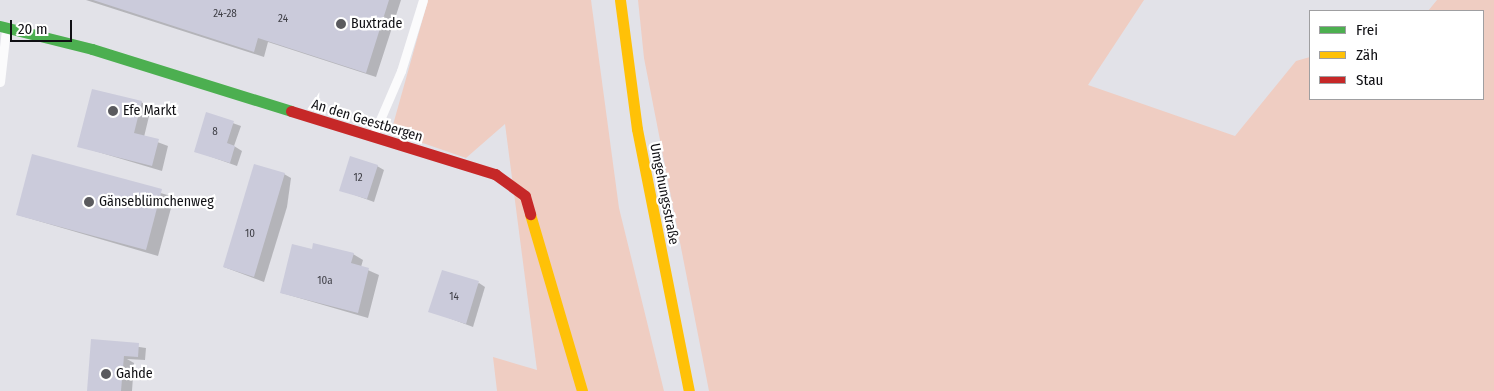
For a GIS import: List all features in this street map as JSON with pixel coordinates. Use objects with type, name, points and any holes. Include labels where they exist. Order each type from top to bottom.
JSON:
[{"type":"street","name":"Umgehungsstraße","points":[[620,0],[636,129],[689,391]]},
{"type":"street","name":"An den Geestbergen","points":[[3,26],[495,174],[525,196],[582,391]]},
{"type":"lane","points":[[372,138],[401,71],[423,0]]},
{"type":"lane","points":[[0,82],[3,26]]},
{"type":"shaded area","points":[[428,0],[591,0],[619,208],[664,391],[497,391],[493,357],[537,370],[505,124],[466,158],[391,132]]},
{"type":"shaded area","points":[[638,0],[1144,0],[1088,85],[1235,136],[1296,61],[1309,57],[1309,100],[1484,100],[1484,10],[1429,10],[1437,0],[1494,0],[1494,391],[709,391],[644,58]]},
{"type":"building","points":[[93,0],[389,0],[366,73],[258,38],[254,52]]},
{"type":"building","points":[[92,89],[142,101],[134,133],[159,139],[152,166],[77,147]]},
{"type":"building","points":[[206,112],[234,121],[227,143],[235,146],[230,163],[194,152]]},
{"type":"building","name":"Gänseblümchenweg","points":[[32,154],[162,189],[146,250],[16,215]]},
{"type":"building","points":[[350,156],[378,165],[367,199],[339,191]]},
{"type":"building","points":[[254,164],[285,173],[254,277],[223,267]]},
{"type":"building","points":[[313,243],[354,253],[351,263],[369,268],[358,313],[280,293],[292,244],[312,249]]},
{"type":"building","points":[[442,270],[479,281],[466,324],[428,312]]},
{"type":"building","name":"Gahde","points":[[91,339],[139,343],[138,357],[124,356],[121,391],[87,391]]},
{"type":"traffic: fast","points":[[0,26],[92,49],[291,111]]},
{"type":"traffic: slow","points":[[620,0],[637,129],[689,391]]},
{"type":"traffic: slow","points":[[530,214],[582,391]]},
{"type":"traffic: jam","points":[[291,111],[495,174],[525,196],[530,214]]},
{"type":"place","name":"Buxtrade","points":[[341,24]]},
{"type":"place","name":"Efe Markt","points":[[113,111]]},
{"type":"place","name":"Gänseblümchenweg","points":[[89,202]]},
{"type":"place","name":"Gahde","points":[[106,374]]}]
